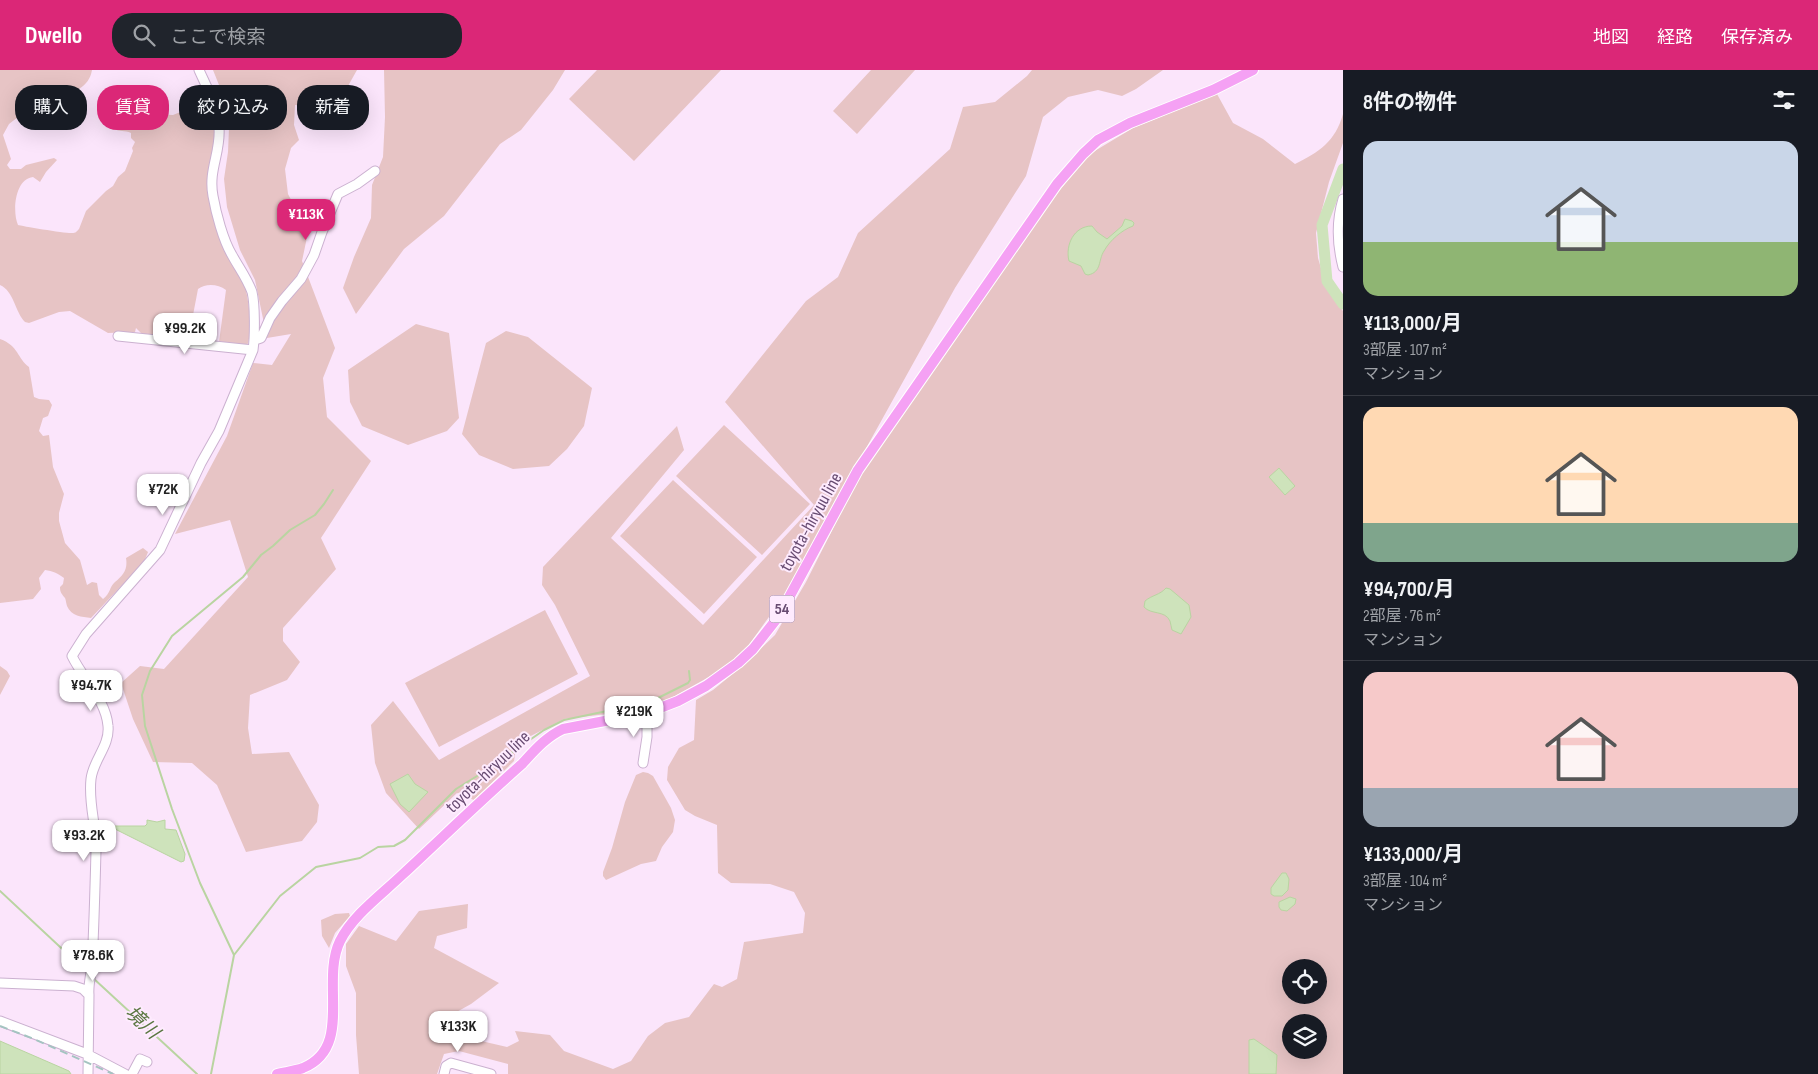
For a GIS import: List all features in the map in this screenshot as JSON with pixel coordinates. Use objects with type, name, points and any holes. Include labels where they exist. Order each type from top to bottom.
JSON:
[{"type":"main road","name":"toyota-hiryuu line","points":[[277,1074],[302,1068],[316,1061],[327,1047],[332,1033],[334,956],[348,929],[373,902],[552,734],[578,725],[647,713],[678,701],[706,686],[738,664],[765,635],[779,616],[858,470],[1057,184],[1083,154],[1098,140],[1130,122],[1214,90],[1253,70]]},
{"type":"street","points":[[199,70],[208,91],[219,128],[211,176],[213,197],[230,254],[246,277],[252,294],[254,345]]},
{"type":"street","points":[[88,1074],[89,995],[96,849],[90,804],[91,778],[93,766],[109,734],[106,716],[72,656],[86,634],[160,550],[219,431],[254,345],[261,338],[270,318],[282,301],[301,279],[314,255],[338,194],[357,184],[374,171]]},
{"type":"street","points":[[1343,202],[1339,212],[1343,268]]},
{"type":"street","points":[[118,336],[254,345]]},
{"type":"street","points":[[644,763],[647,713]]},
{"type":"street","points":[[0,983],[74,986],[83,989],[89,995]]},
{"type":"street","points":[[0,1021],[87,1054],[126,1074]]},
{"type":"street","points":[[132,1074],[140,1059],[147,1062]]},
{"type":"street","points":[[444,1074],[446,1066],[450,1063],[491,1074]]},
{"type":"shaded area","points":[[0,70],[92,70],[88,81],[84,85],[15,85],[15,119],[9,124],[3,135],[11,159],[7,165],[10,169],[21,169],[26,165],[54,158],[57,160],[40,182],[33,177],[22,183],[16,196],[15,204],[18,225],[69,233],[77,232],[86,211],[113,186],[118,177],[125,171],[135,142],[131,138],[131,133],[118,130],[169,130],[169,115],[179,113],[179,130],[215,130],[207,180],[210,200],[246,290],[250,326],[247,346],[219,342],[226,290],[219,286],[205,286],[198,289],[189,336],[186,340],[143,335],[136,328],[135,332],[108,333],[70,311],[59,312],[29,323],[25,322],[8,292],[0,285]]},
{"type":"shaded area","points":[[213,70],[357,70],[349,85],[297,85],[297,105],[295,105],[294,125],[299,140],[291,148],[285,169],[288,194],[298,213],[310,223],[302,261],[335,348],[323,378],[327,417],[371,461],[321,538],[336,569],[283,628],[283,641],[300,662],[287,680],[250,695],[248,728],[252,754],[289,752],[319,805],[317,822],[302,841],[246,852],[217,785],[192,763],[153,762],[133,719],[121,683],[140,666],[164,669],[248,577],[230,520],[175,534],[227,436],[253,363],[272,365],[291,334],[267,338],[255,280],[240,250],[227,207],[224,179],[229,130],[287,130],[287,85],[219,85]]},
{"type":"shaded area","points":[[384,70],[565,70],[553,90],[521,130],[500,144],[444,216],[404,249],[356,314],[343,288],[371,218],[372,185],[383,157],[385,117]]},
{"type":"shaded area","points":[[597,70],[721,70],[634,161],[569,99]]},
{"type":"shaded area","points":[[871,70],[915,70],[857,134],[833,111]]},
{"type":"shaded area","points":[[1032,70],[1163,70],[1136,89],[1122,96],[1098,90],[1068,97],[1043,117],[1026,176],[955,288],[784,596],[743,653],[716,673],[664,702],[624,712],[564,719],[517,743],[514,761],[474,800],[457,793],[419,829],[386,793],[375,763],[371,725],[393,701],[439,760],[590,676],[555,605],[542,585],[543,567],[677,426],[684,450],[611,538],[703,625],[814,505],[725,402],[806,301],[838,277],[858,233],[950,149],[963,107],[995,102]]},
{"type":"shaded area","points":[[1217,94],[1233,123],[1263,139],[1295,164],[1319,150],[1331,139],[1340,124],[1343,114],[1343,143],[1329,182],[1316,233],[1318,258],[1327,289],[1343,311],[1343,1074],[508,1074],[508,1064],[459,1051],[444,1054],[437,1074],[359,1074],[356,1035],[356,993],[346,966],[346,944],[359,926],[396,941],[419,911],[468,904],[467,928],[437,936],[434,948],[499,983],[471,1004],[453,1014],[456,1029],[464,1037],[507,1047],[519,1041],[515,1031],[550,1035],[564,1051],[613,1069],[631,1061],[648,1036],[665,1023],[689,1017],[714,984],[722,987],[737,979],[744,942],[803,933],[805,913],[794,892],[770,884],[731,883],[718,873],[717,825],[685,810],[667,780],[668,767],[679,748],[694,740],[696,700],[713,690],[746,663],[775,635],[806,582],[859,477],[1051,201],[1088,155],[1133,128]]},
{"type":"shaded area","points":[[1125,219],[1132,221],[1134,223],[1133,226],[1113,239],[1102,254],[1096,271],[1088,275],[1085,274],[1081,266],[1069,261],[1068,249],[1070,243],[1080,229],[1092,226],[1107,239],[1122,226]]},
{"type":"shaded area","points":[[416,324],[449,333],[459,418],[447,431],[408,445],[362,426],[350,402],[348,370]]},
{"type":"shaded area","points":[[506,331],[528,337],[592,388],[584,426],[567,449],[549,466],[513,469],[479,455],[462,434],[486,343]]},
{"type":"shaded area","points":[[0,339],[11,345],[29,367],[34,397],[49,400],[52,405],[48,416],[43,418],[39,431],[43,436],[49,435],[53,467],[64,494],[59,521],[65,543],[80,560],[87,585],[92,582],[97,583],[99,595],[103,599],[124,572],[126,558],[143,548],[148,552],[144,562],[91,618],[71,612],[60,591],[64,578],[48,570],[45,570],[39,578],[41,589],[33,599],[0,603]]},
{"type":"shaded area","points":[[724,425],[810,504],[762,555],[676,476]]},
{"type":"shaded area","points":[[1279,468],[1295,486],[1285,495],[1269,477]]},
{"type":"shaded area","points":[[673,480],[757,557],[704,614],[620,536]]},
{"type":"shaded area","points":[[1166,588],[1170,589],[1189,605],[1191,617],[1181,634],[1172,630],[1170,621],[1165,615],[1150,611],[1144,607],[1145,601]]},
{"type":"shaded area","points":[[545,610],[578,674],[439,747],[405,683]]},
{"type":"shaded area","points":[[0,666],[10,676],[0,695]]},
{"type":"shaded area","points":[[643,772],[653,776],[671,808],[675,820],[673,832],[662,847],[656,861],[641,864],[606,880],[603,872],[625,802],[636,775]]},
{"type":"shaded area","points":[[408,774],[415,784],[428,792],[409,812],[400,804],[390,784]]},
{"type":"shaded area","points":[[147,820],[157,822],[165,820],[165,829],[176,830],[185,854],[184,861],[181,862],[115,829],[115,826],[145,826]]},
{"type":"shaded area","points":[[1282,873],[1286,873],[1289,879],[1288,890],[1282,896],[1274,896],[1271,894],[1271,888]]},
{"type":"shaded area","points":[[1290,897],[1296,899],[1295,904],[1287,911],[1281,910],[1279,902]]},
{"type":"shaded area","points":[[349,913],[350,916],[335,933],[329,948],[322,936],[321,920],[335,914]]},
{"type":"shaded area","points":[[1254,1039],[1277,1055],[1276,1074],[1249,1074],[1249,1040]]},
{"type":"shaded area","points":[[0,1041],[69,1071],[71,1074],[0,1074]]},
{"type":"waterway","points":[[1343,169],[1322,225],[1327,281],[1343,304]]},
{"type":"waterway","points":[[234,955],[200,883],[172,809],[145,726],[142,695],[150,671],[172,636],[243,577],[261,555],[290,530],[315,515],[333,490]]},
{"type":"waterway","points":[[211,1074],[234,955],[280,896],[316,867],[360,858],[378,847],[394,846],[405,840],[456,789],[544,730],[564,720],[650,702],[688,683],[690,680],[689,671]]},
{"type":"waterway","name":"境川","points":[[0,891],[88,973]]},
{"type":"waterway","name":"境川","points":[[93,978],[197,1074]]},
{"type":"railway","points":[[0,1026],[113,1074]]}]
